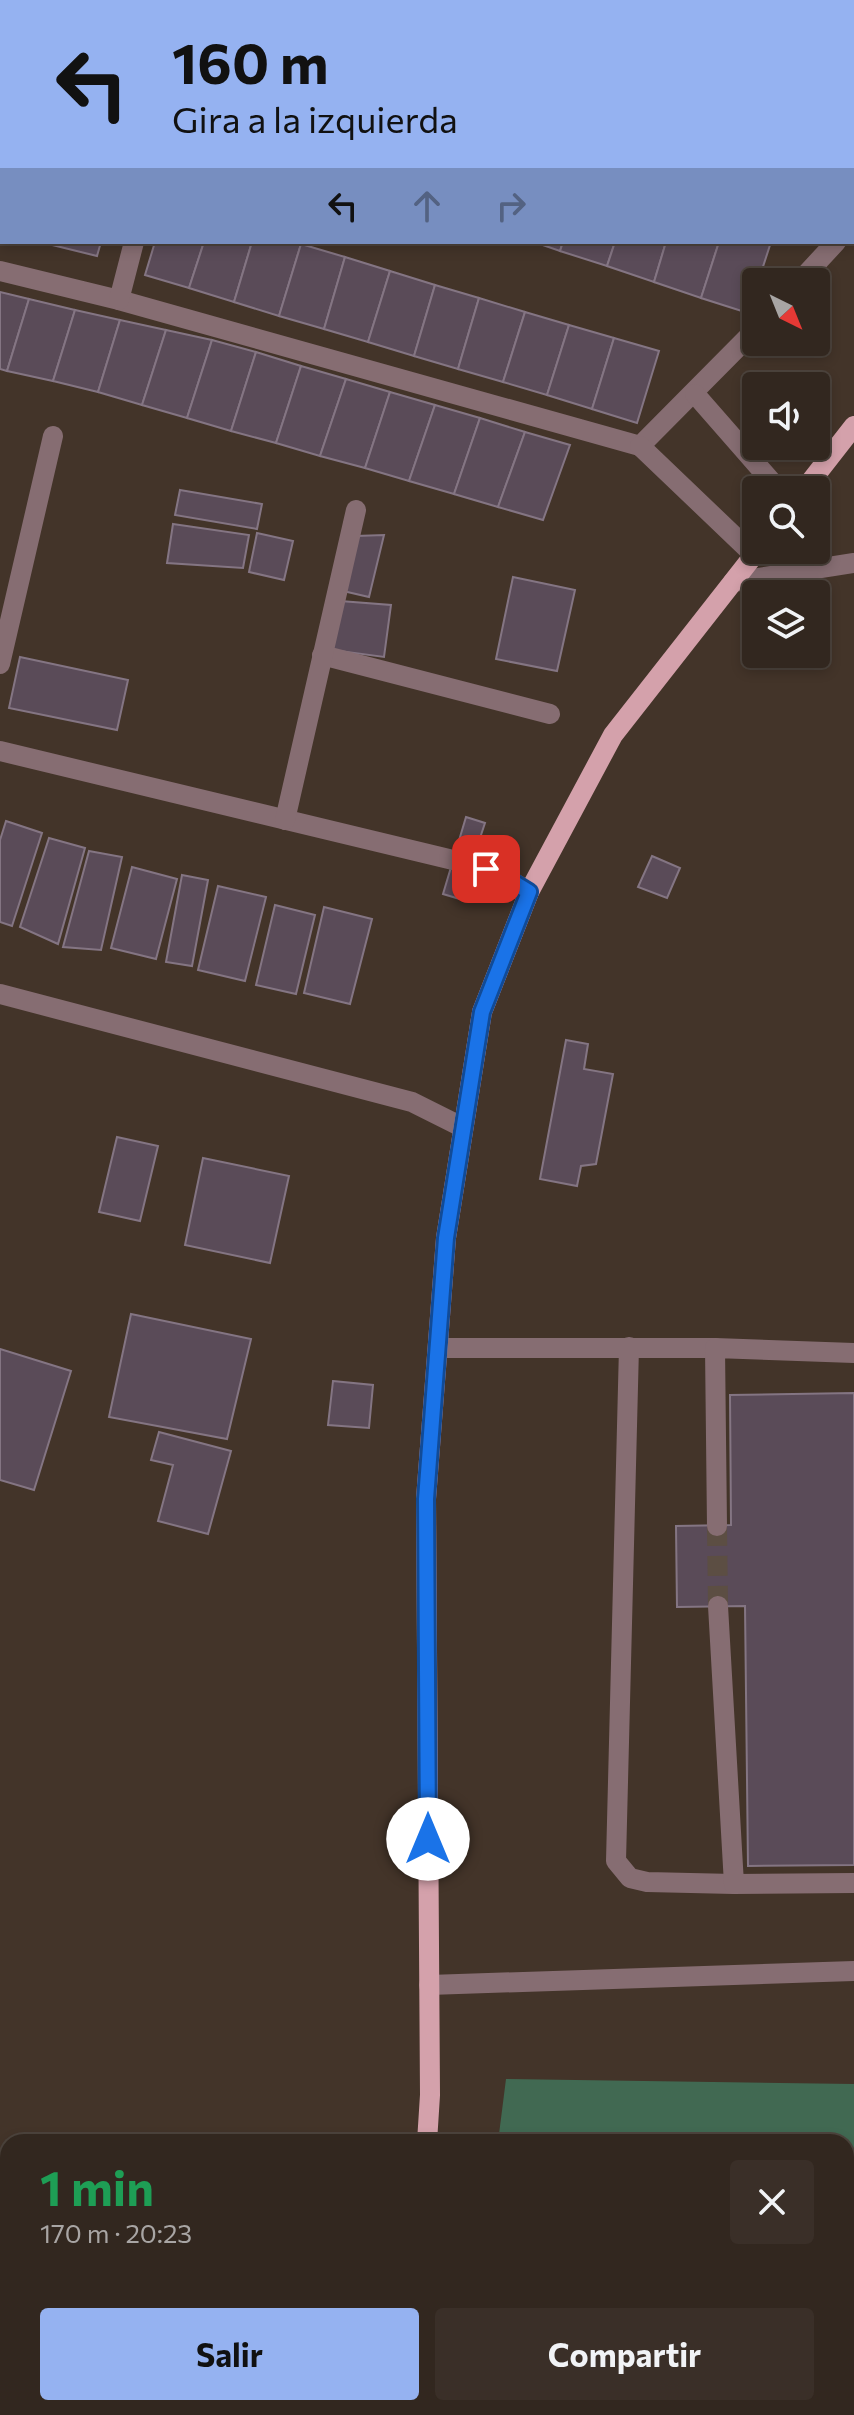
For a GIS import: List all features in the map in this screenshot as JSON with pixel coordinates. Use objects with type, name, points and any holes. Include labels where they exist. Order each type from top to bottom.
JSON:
[{"type":"main road","points":[[815,476],[854,426]]},
{"type":"main road","points":[[428,2134],[430,2095],[426,1499],[446,1238],[482,1012],[529,892],[613,735],[747,564]]},
{"type":"street","points":[[119,300],[133,244]]},
{"type":"street","points":[[812,268],[834,244]]},
{"type":"street","points":[[0,271],[119,300],[640,446],[742,540]]},
{"type":"street","points":[[640,446],[742,344]]},
{"type":"street","points":[[695,394],[767,476]]},
{"type":"street","points":[[0,664],[53,436]]},
{"type":"street","points":[[285,820],[356,510]]},
{"type":"street","points":[[733,582],[854,563]]},
{"type":"street","points":[[322,655],[550,714]]},
{"type":"street","points":[[0,751],[453,860]]},
{"type":"street","points":[[486,869],[495,871],[529,892]]},
{"type":"street","points":[[0,994],[412,1102],[462,1127]]},
{"type":"street","points":[[629,1347],[616,1861],[630,1878],[647,1882],[854,1883]]},
{"type":"street","points":[[438,1348],[715,1348],[854,1353]]},
{"type":"street","points":[[715,1348],[717,1526]]},
{"type":"street","points":[[718,1606],[734,1884]]},
{"type":"street","points":[[429,1985],[854,1971]]},
{"type":"green space","points":[[506,2079],[854,2084],[854,2134],[499,2134]]},
{"type":"building","points":[[48,244],[100,244],[97,256]]},
{"type":"building","points":[[154,244],[203,244],[189,288],[145,275]]},
{"type":"building","points":[[203,244],[251,244],[234,302],[189,288]]},
{"type":"building","points":[[251,244],[301,244],[279,316],[234,302]]},
{"type":"building","points":[[301,244],[345,257],[324,329],[279,316]]},
{"type":"building","points":[[540,244],[562,244],[560,251]]},
{"type":"building","points":[[562,244],[614,244],[607,266],[560,251]]},
{"type":"building","points":[[614,244],[665,244],[654,282],[607,266]]},
{"type":"building","points":[[665,244],[718,244],[701,298],[654,282]]},
{"type":"building","points":[[718,244],[770,244],[763,268],[742,268],[742,311],[701,298]]},
{"type":"building","points":[[345,257],[390,271],[368,342],[324,329]]},
{"type":"building","points":[[390,271],[435,285],[414,356],[368,342]]},
{"type":"building","points":[[435,285],[479,298],[458,369],[414,356]]},
{"type":"building","points":[[0,292],[29,299],[7,371],[0,369]]},
{"type":"building","points":[[479,298],[525,312],[503,382],[458,369]]},
{"type":"building","points":[[29,299],[75,310],[53,381],[7,371]]},
{"type":"building","points":[[75,310],[120,320],[98,392],[53,381]]},
{"type":"building","points":[[525,312],[569,325],[547,395],[503,382]]},
{"type":"building","points":[[120,320],[166,330],[142,405],[98,392]]},
{"type":"building","points":[[569,325],[614,338],[592,409],[547,395]]},
{"type":"building","points":[[166,330],[212,340],[187,418],[142,405]]},
{"type":"building","points":[[614,338],[659,351],[637,423],[592,409]]},
{"type":"building","points":[[212,340],[256,352],[231,431],[187,418]]},
{"type":"building","points":[[256,352],[301,366],[276,443],[231,431]]},
{"type":"building","points":[[301,366],[346,379],[320,456],[276,443]]},
{"type":"building","points":[[346,379],[390,392],[365,468],[320,456]]},
{"type":"building","points":[[390,392],[435,405],[409,481],[365,468]]},
{"type":"building","points":[[435,405],[480,418],[454,494],[409,481]]},
{"type":"building","points":[[480,418],[525,432],[498,507],[454,494]]},
{"type":"building","points":[[525,432],[570,445],[543,520],[498,507]]},
{"type":"building","points":[[180,490],[262,504],[257,529],[175,515]]},
{"type":"building","points":[[173,524],[249,535],[243,568],[167,563]]},
{"type":"building","points":[[257,533],[293,541],[284,580],[249,572]]},
{"type":"building","points":[[384,535],[369,597],[343,591],[356,536]]},
{"type":"building","points":[[513,577],[575,590],[557,671],[496,659]]},
{"type":"building","points":[[340,601],[391,605],[384,657],[332,650]]},
{"type":"building","points":[[20,657],[128,680],[117,730],[9,708]]},
{"type":"building","points":[[466,817],[485,823],[478,844],[493,849],[482,886],[469,882],[463,900],[443,894]]},
{"type":"building","points":[[6,821],[42,833],[12,926],[0,922],[0,840]]},
{"type":"building","points":[[49,838],[85,848],[58,944],[20,927]]},
{"type":"building","points":[[89,851],[122,857],[101,950],[63,947]]},
{"type":"building","points":[[652,856],[680,868],[667,898],[638,887]]},
{"type":"building","points":[[132,867],[177,879],[156,959],[111,948]]},
{"type":"building","points":[[182,875],[208,880],[192,966],[166,962]]},
{"type":"building","points":[[218,886],[266,897],[245,981],[198,970]]},
{"type":"building","points":[[275,905],[315,915],[296,994],[256,985]]},
{"type":"building","points":[[324,907],[372,919],[350,1004],[304,993]]},
{"type":"building","points":[[566,1040],[588,1044],[584,1069],[613,1074],[596,1164],[581,1166],[577,1186],[540,1179]]},
{"type":"building","points":[[117,1137],[158,1146],[140,1221],[99,1212]]},
{"type":"building","points":[[203,1158],[289,1176],[270,1263],[185,1245]]},
{"type":"building","points":[[131,1314],[251,1339],[227,1439],[109,1417]]},
{"type":"building","points":[[0,1349],[71,1371],[34,1490],[0,1480]]},
{"type":"building","points":[[333,1381],[373,1385],[369,1428],[328,1425]]},
{"type":"building","points":[[854,1393],[854,1865],[748,1866],[745,1606],[677,1607],[676,1526],[731,1525],[730,1395]]},
{"type":"building","points":[[159,1432],[231,1451],[208,1534],[158,1521],[173,1465],[151,1460]]},
{"type":"tunnel","points":[[453,860],[486,869]]},
{"type":"tunnel","points":[[717,1526],[718,1606]]},
{"type":"route","points":[[428,1839],[426,1499],[446,1238],[482,1012],[529,892],[495,871],[486,869]]}]
